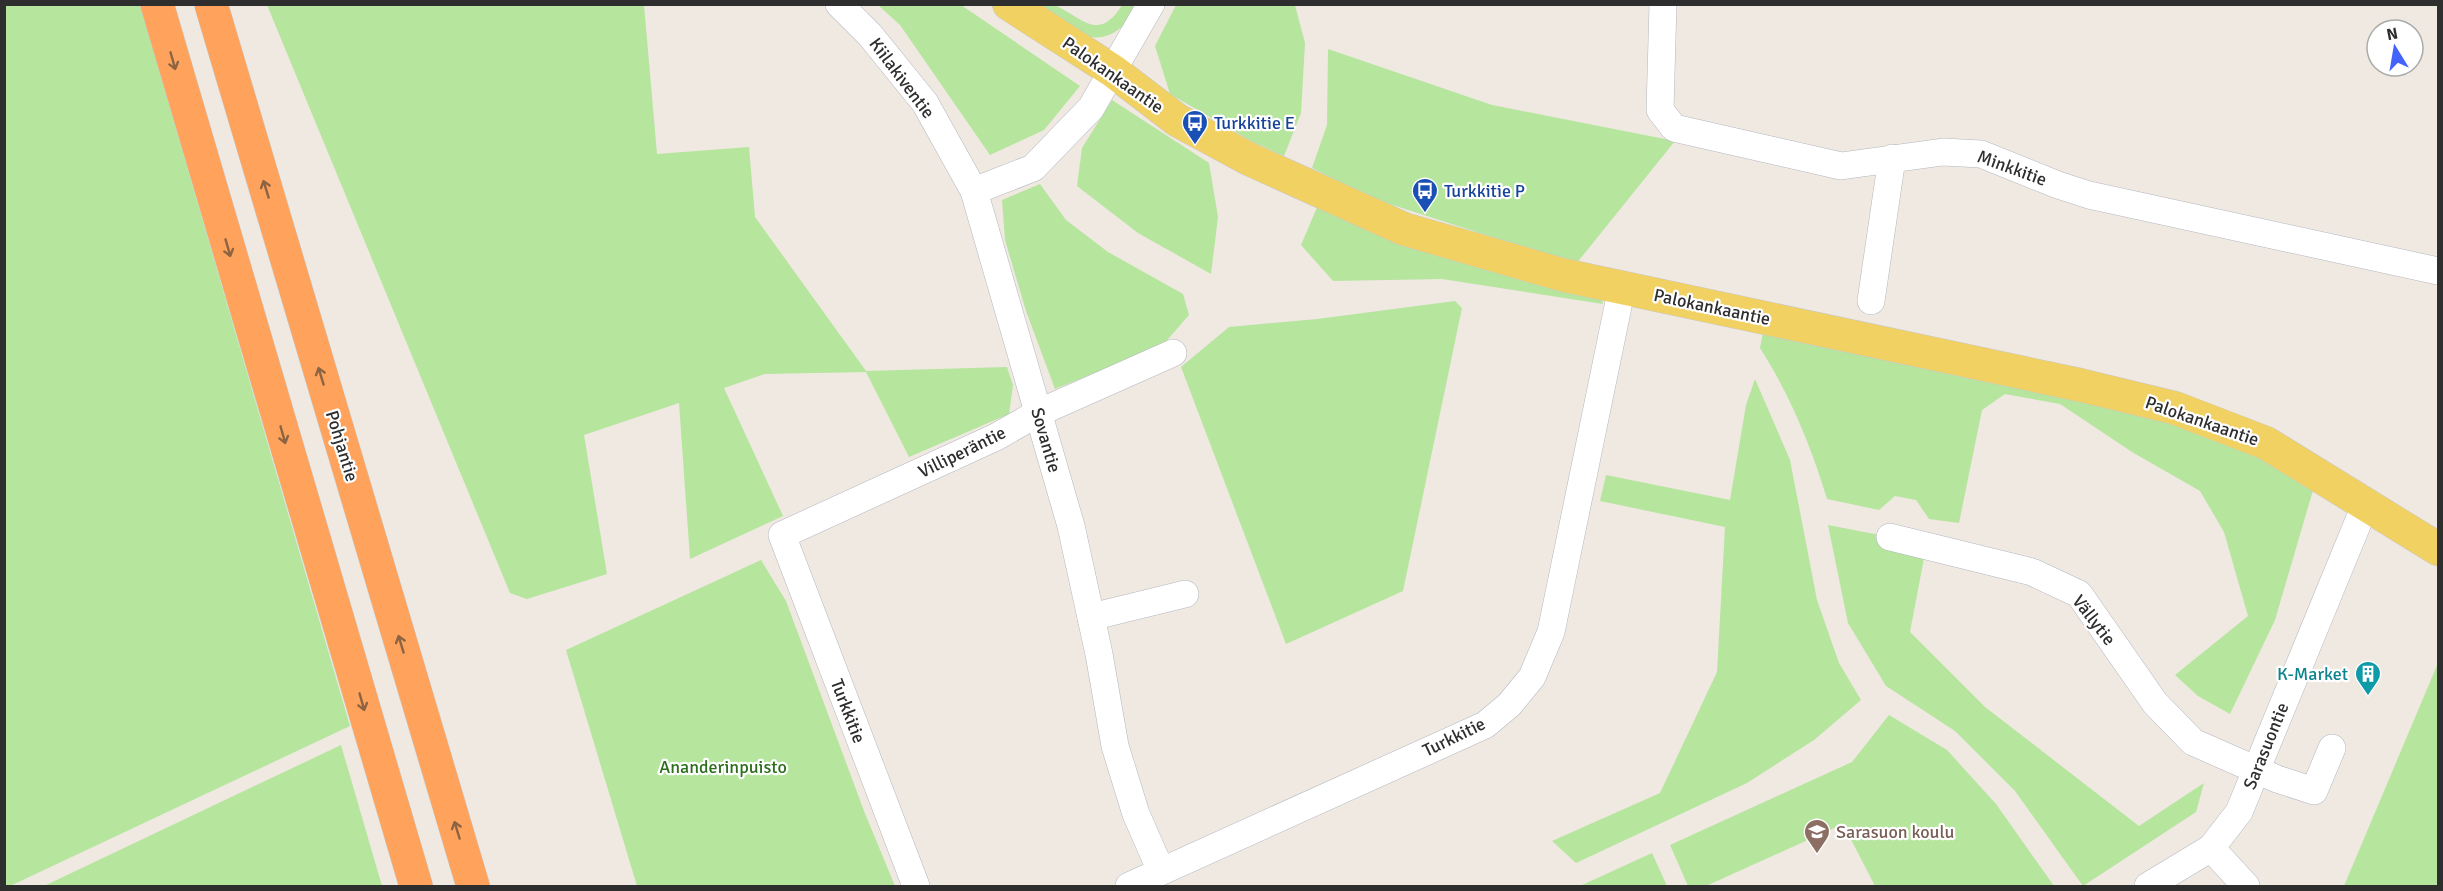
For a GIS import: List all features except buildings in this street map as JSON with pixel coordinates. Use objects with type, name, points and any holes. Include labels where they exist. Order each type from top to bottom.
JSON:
[{"type":"highway","points":[[157,4],[416,886]]},
{"type":"highway","name":"Pohjantie","points":[[211,4],[473,886]]},
{"type":"main road","name":"Palokankaantie","points":[[1009,4],[1113,71],[1177,120],[1249,159],[1404,229],[1563,275],[2069,383],[2175,408],[2266,443],[2439,549]]},
{"type":"street","name":"Kiilakiventie","points":[[839,4],[870,35],[925,103],[974,191]]},
{"type":"street","points":[[974,191],[1033,168],[1091,108],[1151,4]]},
{"type":"street","name":"Minkkitie","points":[[1663,4],[1659,110],[1674,128],[1841,166],[1943,152],[1981,154],[2089,195],[2439,271]]},
{"type":"street","points":[[1871,301],[1892,158]]},
{"type":"street","name":"Sovantie","points":[[974,191],[1071,526],[1115,746],[1136,813],[1161,872]]},
{"type":"street","name":"Turkkitie","points":[[1129,886],[1485,725],[1509,705],[1532,677],[1551,632],[1622,287]]},
{"type":"street","name":"Villiperäntie","points":[[782,535],[996,437],[1038,413],[1173,352]]},
{"type":"street","name":"Sarasuontie","points":[[2148,886],[2211,848],[2239,812],[2366,503]]},
{"type":"street","name":"Turkkitie","points":[[782,535],[916,886]]},
{"type":"street","name":"Vällytie","points":[[1890,537],[2032,572],[2079,594],[2155,703],[2193,742],[2277,779],[2314,791],[2332,748]]},
{"type":"street","points":[[1091,617],[1185,594]]},
{"type":"street","points":[[2211,848],[2246,886]]},
{"type":"green space","points":[[5,4],[140,5],[350,726],[10,886],[4,886]]},
{"type":"green space","points":[[1051,4],[1089,24],[1097,25],[1113,17],[1122,5],[1139,5],[1126,23],[1113,33],[1099,37],[1085,36],[1071,31],[1025,5]]},
{"type":"green space","points":[[267,5],[644,5],[657,154],[749,147],[755,217],[866,371],[1007,367],[1013,385],[1009,414],[909,457],[866,372],[765,374],[724,388],[783,516],[690,559],[679,403],[584,435],[607,574],[527,599],[510,593]]},
{"type":"green space","points":[[878,5],[961,5],[1080,86],[1044,130],[990,155],[900,25]]},
{"type":"green space","points":[[1176,5],[1295,5],[1305,43],[1301,113],[1284,156],[1253,142],[1170,94],[1155,46]]},
{"type":"green space","points":[[1328,49],[1492,105],[1675,141],[1576,264],[1371,198],[1312,168],[1327,125]]},
{"type":"green space","points":[[1112,100],[1209,163],[1218,217],[1211,274],[1138,233],[1077,186],[1082,148]]},
{"type":"green space","points":[[1040,184],[1066,220],[1108,252],[1183,294],[1189,315],[1162,346],[1055,389],[1026,311],[1005,240],[1002,200]]},
{"type":"green space","points":[[1321,198],[1599,292],[1603,304],[1442,279],[1333,281],[1301,245]]},
{"type":"green space","points":[[1455,301],[1462,308],[1403,591],[1286,644],[1181,367],[1229,327],[1317,319]]},
{"type":"green space","points":[[1764,327],[2176,413],[2316,480],[2275,620],[2230,714],[2198,696],[2175,675],[2248,616],[2224,532],[2200,491],[2132,452],[2060,404],[2005,394],[1982,410],[1959,523],[1929,519],[1916,500],[1895,496],[1879,510],[1827,499],[1799,421],[1760,348]]},
{"type":"green space","points":[[1755,379],[1790,460],[1817,600],[1839,663],[1861,700],[1814,740],[1747,783],[1576,863],[1552,841],[1660,793],[1717,672],[1725,527],[1600,501],[1606,475],[1730,500],[1746,405]]},
{"type":"green space","points":[[1828,525],[1916,542],[1924,558],[1910,632],[1985,707],[2139,826],[2204,783],[2196,812],[2083,886],[2015,791],[1955,731],[1886,686],[1848,623]]},
{"type":"green space","name":"Ananderinpuisto","points":[[761,560],[786,601],[864,811],[895,886],[637,886],[566,650]]},
{"type":"green space","points":[[2438,663],[2438,886],[2344,886]]},
{"type":"green space","points":[[1889,715],[1947,750],[1996,804],[2054,886],[1875,886],[1843,824],[1706,886],[1688,886],[1670,845],[1852,762]]},
{"type":"green space","points":[[341,745],[382,886],[44,886]]},
{"type":"green space","points":[[1652,853],[1667,886],[1580,886]]},
{"type":"place","name":"Turkkitie E","points":[[1195,146]]},
{"type":"place","name":"Turkkitie P","points":[[1425,214]]},
{"type":"place","name":"K-Market","points":[[2368,697]]},
{"type":"place","name":"Sarasuon koulu","points":[[1817,855]]}]
